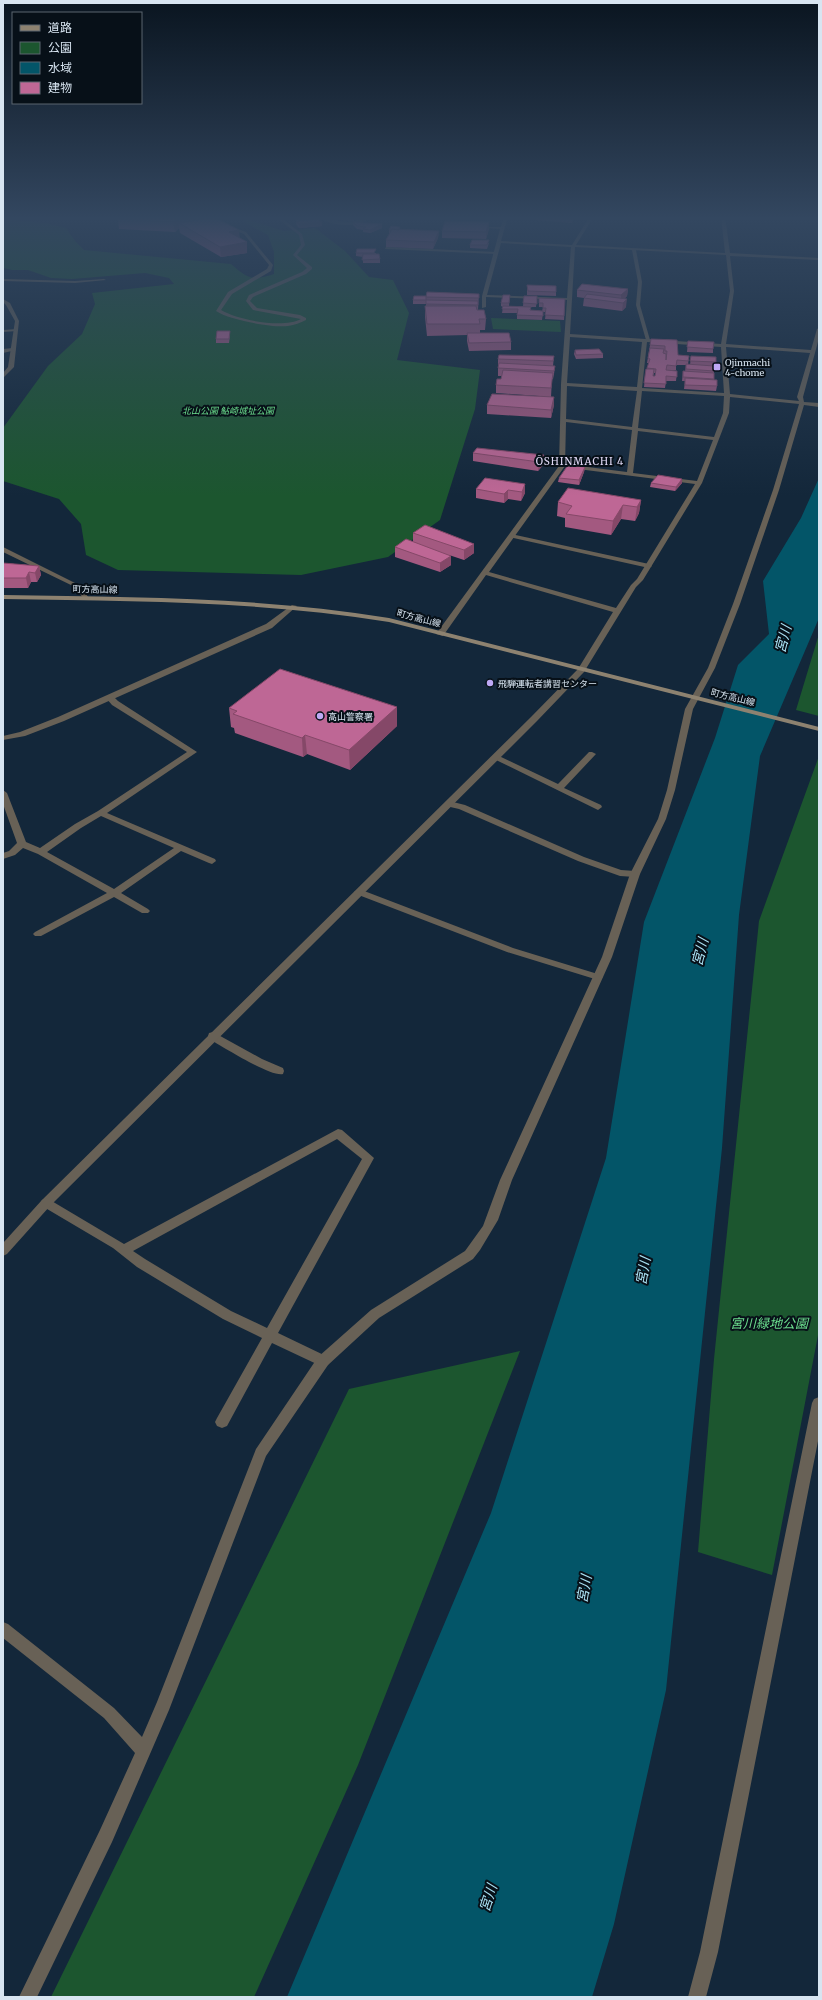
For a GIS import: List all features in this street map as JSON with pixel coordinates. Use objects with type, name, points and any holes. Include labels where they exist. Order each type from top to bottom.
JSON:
[{"type":"main road","name":"町方高山線","points":[[3,597],[237,602],[294,606],[356,614],[819,729]]},
{"type":"street","points":[[3,376],[11,367],[17,321],[9,309]]},
{"type":"street","points":[[218,309],[221,312],[243,319],[288,326],[296,324],[304,319],[300,316],[257,309]]},
{"type":"street","points":[[440,634],[562,466],[564,384],[569,309]]},
{"type":"street","points":[[630,474],[639,389],[647,340],[639,309]]},
{"type":"street","points":[[3,1251],[46,1203],[213,1036],[496,758],[581,670],[633,586],[640,580],[649,566],[699,483],[726,413],[727,395],[723,345],[729,309]]},
{"type":"street","points":[[28,1997],[106,1836],[164,1705],[261,1452],[323,1361],[375,1314],[469,1256],[479,1245],[490,1226],[499,1206],[506,1180],[607,957],[635,874],[662,819],[671,790],[689,709],[699,699],[766,522],[802,403],[800,397],[819,329]]},
{"type":"street","points":[[3,331],[15,330]]},
{"type":"street","points":[[568,335],[812,352]]},
{"type":"street","points":[[3,351],[13,350]]},
{"type":"street","points":[[564,384],[727,395],[819,405]]},
{"type":"street","points":[[563,420],[717,439]]},
{"type":"street","points":[[562,466],[699,483]]},
{"type":"street","points":[[511,536],[649,566]]},
{"type":"street","points":[[3,550],[75,585],[88,599]]},
{"type":"street","points":[[485,573],[618,611]]},
{"type":"street","points":[[3,738],[41,727],[110,698],[269,626],[294,606]]},
{"type":"street","points":[[41,852],[59,841],[85,820],[101,813],[193,752],[114,703],[110,698]]},
{"type":"street","points":[[559,788],[592,754]]},
{"type":"street","points":[[496,758],[598,807]]},
{"type":"street","points":[[3,793],[22,844],[41,852],[145,910]]},
{"type":"street","points":[[449,804],[462,807],[581,859],[620,873],[635,874]]},
{"type":"street","points":[[101,813],[212,861]]},
{"type":"street","points":[[3,856],[12,853],[22,844]]},
{"type":"street","points":[[38,934],[114,893],[180,848]]},
{"type":"street","points":[[359,892],[510,950],[598,977]]},
{"type":"street","points":[[213,1036],[258,1062],[280,1071]]},
{"type":"street","points":[[124,1250],[338,1133],[368,1158],[222,1422]]},
{"type":"street","points":[[46,1203],[227,1315],[323,1361]]},
{"type":"street","points":[[697,1997],[711,1944],[819,1403]]},
{"type":"street","points":[[3,1629],[109,1713],[143,1750]]},
{"type":"green space","name":"北山公園 鮎崎城址公園","points":[[93,309],[407,309],[409,313],[397,360],[480,370],[475,409],[440,520],[388,557],[301,575],[118,570],[86,555],[81,524],[59,499],[3,481],[3,428],[48,366],[82,334]]},
{"type":"green space","points":[[491,318],[560,321],[561,332],[493,329]]},
{"type":"green space","points":[[819,634],[819,716],[796,710]]},
{"type":"green space","name":"宮川緑地公園","points":[[819,756],[819,1330],[772,1575],[698,1552],[714,1359],[759,921]]},
{"type":"green space","points":[[520,1351],[358,1765],[254,1997],[51,1997],[349,1389]]},
{"type":"water","name":"宮川","points":[[819,478],[819,618],[760,756],[739,915],[722,1148],[666,1690],[614,1924],[592,1997],[287,1997],[491,1513],[606,1158],[644,922],[715,738],[738,665],[769,634],[763,581],[801,518]]},
{"type":"building","points":[[425,309],[484,310],[486,319],[479,319],[480,324],[427,324]]},
{"type":"building","points":[[518,309],[543,311],[543,316],[517,315]]},
{"type":"building","points":[[546,309],[564,309],[564,316],[545,315]]},
{"type":"building","points":[[217,331],[230,331],[229,339],[216,339]]},
{"type":"building","points":[[467,333],[509,333],[511,342],[469,343]]},
{"type":"building","points":[[651,339],[677,340],[678,355],[689,356],[688,361],[677,360],[676,366],[667,365],[666,370],[677,371],[677,377],[666,376],[666,384],[644,383],[646,369],[654,369],[653,376],[655,376],[656,369],[647,368],[650,359],[648,358],[650,348],[664,349],[663,353],[666,354],[666,360],[667,351],[665,351],[665,346],[650,345]]},
{"type":"building","points":[[688,341],[714,342],[713,349],[687,347]]},
{"type":"building","points":[[599,349],[603,354],[576,355],[575,350]]},
{"type":"building","points":[[499,355],[554,356],[553,361],[498,359]]},
{"type":"building","points":[[691,356],[716,357],[716,362],[690,361]]},
{"type":"building","points":[[499,363],[555,366],[554,371],[498,368]]},
{"type":"building","points":[[686,364],[714,366],[714,371],[686,369]]},
{"type":"building","points":[[503,370],[553,373],[551,388],[496,385],[497,379],[501,379]]},
{"type":"building","points":[[683,371],[714,373],[714,379],[683,377]]},
{"type":"building","points":[[685,378],[717,380],[717,386],[685,385]]},
{"type":"building","points":[[492,394],[554,397],[551,410],[487,405]]},
{"type":"building","points":[[477,448],[544,455],[539,462],[473,453]]},
{"type":"building","points":[[568,465],[585,467],[579,480],[559,478]]},
{"type":"building","points":[[658,475],[682,479],[676,487],[651,483]]},
{"type":"building","points":[[485,478],[525,484],[522,492],[508,490],[504,494],[476,489]]},
{"type":"building","points":[[568,488],[641,500],[637,507],[623,505],[613,521],[566,514],[572,506],[558,502]]},
{"type":"building","points":[[425,525],[474,544],[464,550],[413,533]]},
{"type":"building","points":[[406,539],[451,556],[440,563],[395,547]]},
{"type":"building","points":[[3,563],[39,566],[35,573],[29,572],[26,578],[3,578]]},
{"type":"building","points":[[280,669],[397,707],[349,750],[305,735],[302,738],[233,714],[237,711],[229,708]]},
{"type":"place","name":"Ojinmachi 4-chome","points":[[717,367]]},
{"type":"place","name":"飛騨運転者講習センター","points":[[490,683]]},
{"type":"place","name":"高山警察署","points":[[320,716]]},
{"type":"district","name":"ŌSHINMACHI 4","points":[[580,461]]}]
